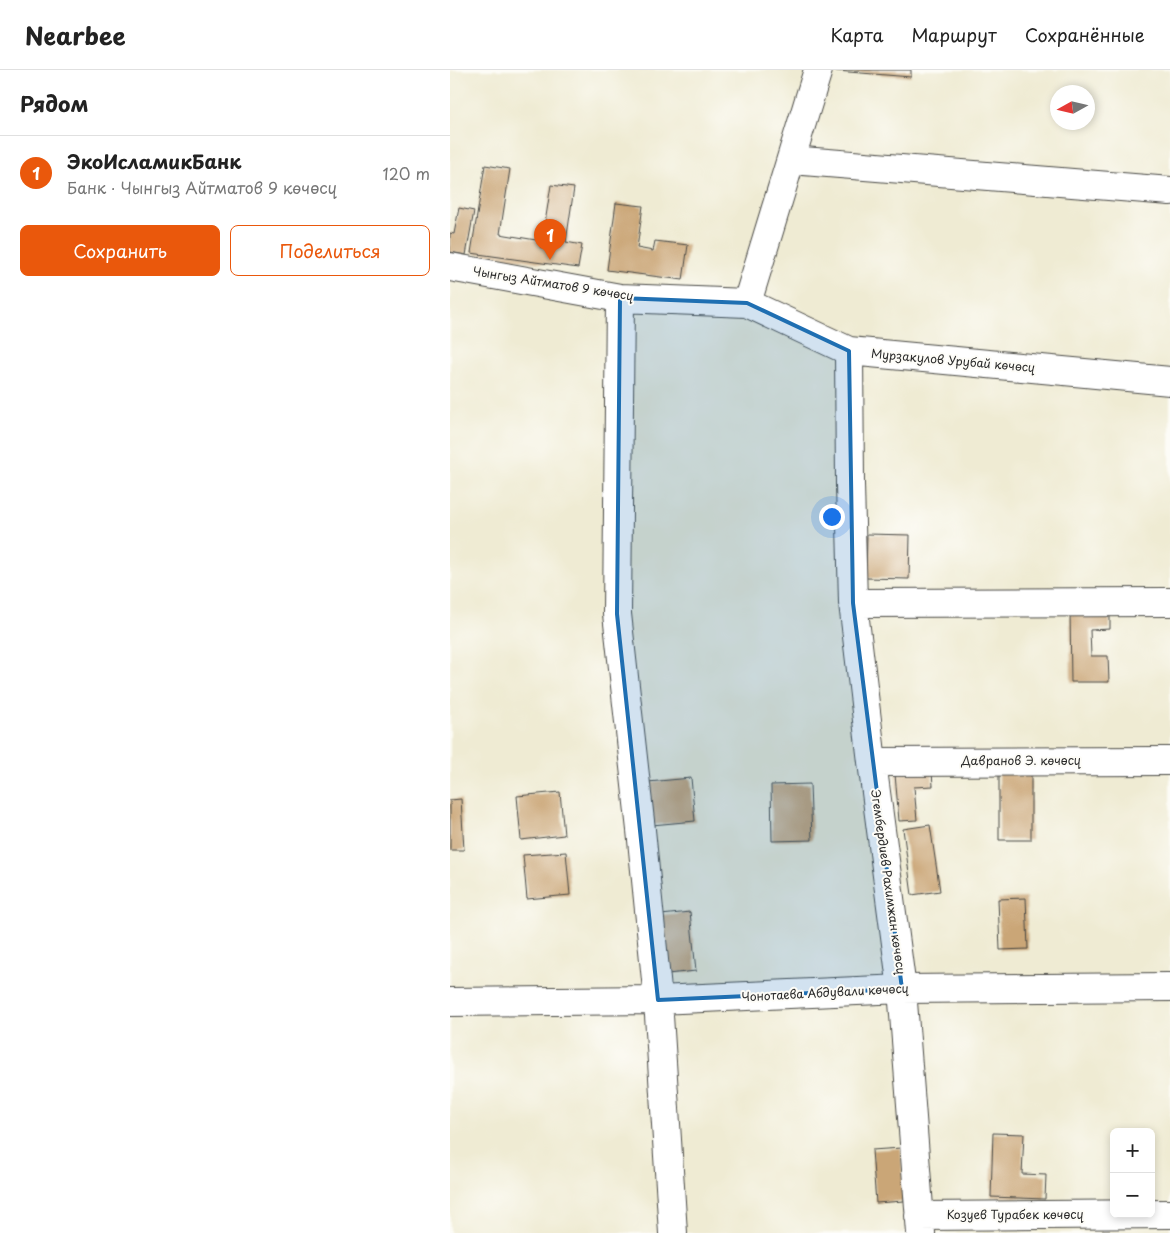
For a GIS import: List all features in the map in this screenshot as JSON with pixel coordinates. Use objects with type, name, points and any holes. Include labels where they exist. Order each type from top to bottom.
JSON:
[{"type":"street","points":[[747,303],[818,70]]},
{"type":"street","points":[[790,160],[1170,191]]},
{"type":"street","name":"Чынгыз Айтматов 9 көчөсү","points":[[450,267],[620,298],[747,303]]},
{"type":"street","points":[[620,298],[617,614],[658,1000],[673,1233]]},
{"type":"street","name":"Мурзакулов Урубай көчөсү","points":[[747,303],[848,351],[1170,381]]},
{"type":"street","name":"Эгембердиев Рахимжан көчөсү","points":[[848,351],[854,603],[872,762],[902,988],[920,1224]]},
{"type":"street","points":[[854,603],[1170,602]]},
{"type":"street","name":"Давранов Э. көчөсү","points":[[872,762],[1170,761]]},
{"type":"street","name":"Чонотаева Абдували көчөсү","points":[[450,1002],[658,1000],[902,988],[1170,987]]},
{"type":"street","name":"Козуев Турабек көчөсү","points":[[920,1224],[1170,1214]]},
{"type":"highlighted area","points":[[620,298],[747,303],[849,351],[853,603],[902,989],[658,1000],[617,614]]},
{"type":"building","points":[[911,70],[911,77],[836,71]]},
{"type":"building","points":[[485,165],[510,169],[500,234],[542,241],[541,248],[551,185],[574,188],[566,242],[582,245],[578,268],[471,253]]},
{"type":"building","points":[[616,203],[643,206],[637,248],[653,251],[655,241],[688,245],[683,280],[607,270]]},
{"type":"building","points":[[459,208],[474,211],[466,255],[450,252],[450,233],[454,234]]},
{"type":"building","points":[[867,534],[910,535],[909,579],[866,578]]},
{"type":"building","points":[[1110,610],[1110,629],[1090,630],[1091,656],[1108,656],[1109,682],[1071,682],[1070,611]]},
{"type":"building","points":[[932,771],[933,786],[914,787],[917,820],[899,821],[895,774]]},
{"type":"building","points":[[999,774],[1031,774],[1031,840],[999,840]]},
{"type":"building","points":[[691,778],[695,821],[652,825],[648,782]]},
{"type":"building","points":[[810,784],[812,840],[772,841],[771,785]]},
{"type":"building","points":[[560,792],[564,835],[521,840],[517,796]]},
{"type":"building","points":[[461,799],[464,850],[450,850],[450,800]]},
{"type":"building","points":[[930,825],[940,891],[912,895],[903,829]]},
{"type":"building","points":[[566,852],[570,895],[527,899],[523,855]]},
{"type":"building","points":[[1026,898],[1028,949],[1000,950],[998,899]]},
{"type":"building","points":[[690,912],[696,971],[667,974],[661,915]]},
{"type":"building","points":[[993,1133],[1024,1134],[1022,1174],[1046,1175],[1045,1199],[991,1197]]},
{"type":"building","points":[[901,1148],[904,1201],[876,1203],[872,1150]]},
{"type":"place","name":"ЭкоИсламикБанк","points":[[550,260]]}]
